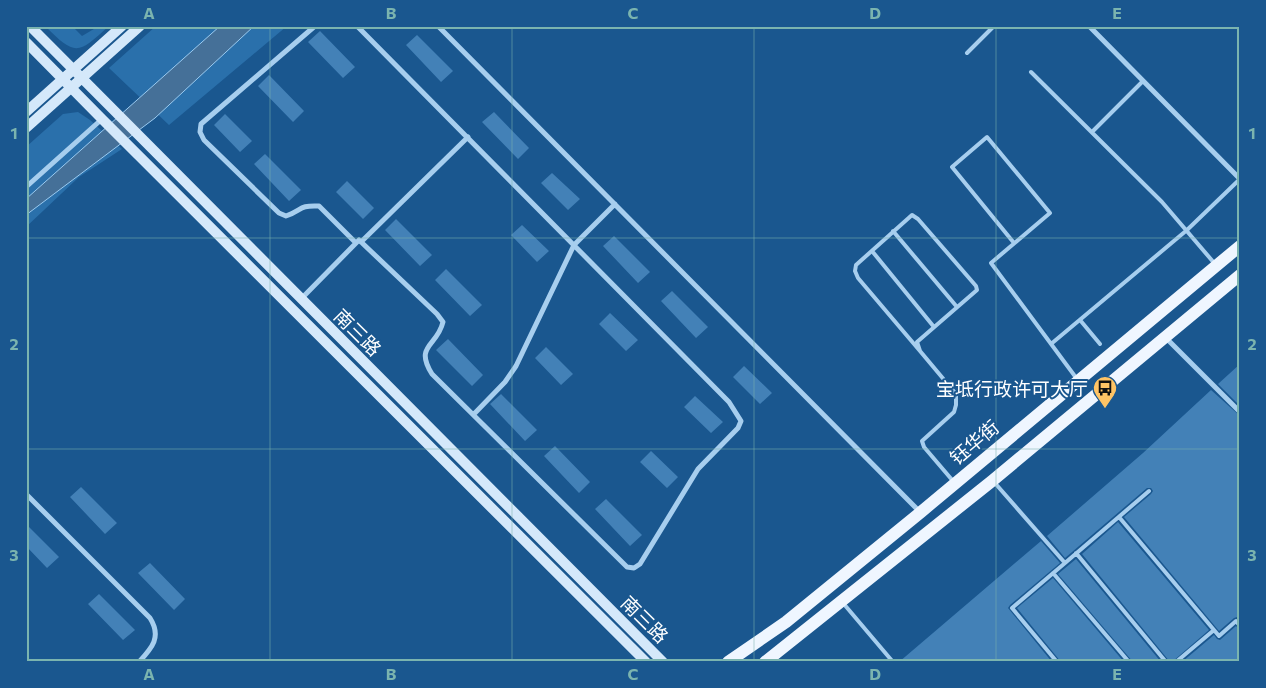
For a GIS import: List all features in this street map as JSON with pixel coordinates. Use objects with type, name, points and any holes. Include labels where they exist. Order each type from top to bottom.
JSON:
[{"type":"main road","name":"钰华街","points":[[728,662],[786,622],[1240,246]]},
{"type":"main road","points":[[765,662],[992,481],[1240,275]]},
{"type":"street","name":"南三路","points":[[30,26],[663,662]]},
{"type":"street","points":[[26,112],[122,26]]},
{"type":"street","points":[[26,128],[140,26]]},
{"type":"street","points":[[315,26],[201,124],[200,132],[204,140],[279,213],[286,216],[294,213],[300,207],[307,205],[319,206],[437,314],[443,322],[440,331],[426,350],[426,364],[432,374],[627,566],[634,568],[640,564],[698,470],[738,428],[741,421],[729,402],[357,26]]},
{"type":"street","points":[[438,26],[921,512]]},
{"type":"street","points":[[1088,26],[1240,179]]},
{"type":"street","name":"南三路","points":[[26,42],[646,662]]},
{"type":"street","points":[[26,187],[102,119]]},
{"type":"street","points":[[301,300],[468,138]]},
{"type":"street","points":[[474,414],[505,382],[516,366],[574,245],[615,204]]},
{"type":"street","points":[[1166,337],[1240,412]]},
{"type":"street","points":[[26,494],[150,618],[155,626],[156,635],[148,652],[139,662]]},
{"type":"lane","points":[[967,53],[994,26]]},
{"type":"lane","points":[[1031,72],[1162,202],[1216,266]]},
{"type":"lane","points":[[1092,132],[1143,81]]},
{"type":"lane","points":[[1014,243],[952,167],[987,137],[1050,213],[991,263],[1079,381]]},
{"type":"lane","points":[[1051,344],[1187,230],[1240,179]]},
{"type":"lane","points":[[920,351],[917,342],[977,290],[976,286],[918,219],[912,215],[856,265],[854,270],[858,278],[956,394],[954,412],[922,441],[924,446],[955,483]]},
{"type":"lane","points":[[893,231],[957,307]]},
{"type":"lane","points":[[872,251],[934,327]]},
{"type":"lane","points":[[1080,320],[1100,344]]},
{"type":"lane","points":[[992,481],[1065,563]]},
{"type":"lane","points":[[1058,662],[1012,608],[1148,491]]},
{"type":"lane","points":[[1119,517],[1219,636],[1236,621],[1240,626]]},
{"type":"lane","points":[[1076,553],[1166,662]]},
{"type":"lane","points":[[1054,573],[1129,662]]},
{"type":"lane","points":[[842,602],[893,662]]},
{"type":"lane","points":[[1176,662],[1214,630]]},
{"type":"shaded area","points":[[45,26],[72,26],[82,36],[99,26],[109,26],[90,42],[77,48],[64,43]]},
{"type":"shaded area","points":[[156,26],[287,26],[169,125],[109,68]]},
{"type":"shaded area","points":[[220,26],[254,26],[155,118],[26,215],[26,199]]},
{"type":"shaded area","points":[[78,112],[90,120],[122,149],[79,177],[26,227],[26,147],[63,114]]},
{"type":"building","points":[[320,31],[355,67],[343,78],[308,42]]},
{"type":"building","points":[[417,35],[453,71],[441,82],[406,45]]},
{"type":"building","points":[[269,75],[304,111],[293,122],[258,86]]},
{"type":"building","points":[[494,112],[529,148],[518,159],[482,122]]},
{"type":"building","points":[[225,114],[252,141],[240,152],[214,125]]},
{"type":"building","points":[[265,154],[301,190],[289,201],[254,164]]},
{"type":"building","points":[[552,173],[580,199],[568,210],[541,183]]},
{"type":"building","points":[[347,181],[374,208],[363,219],[336,192]]},
{"type":"building","points":[[396,219],[432,255],[420,266],[385,230]]},
{"type":"building","points":[[522,225],[549,251],[537,262],[511,235]]},
{"type":"building","points":[[614,236],[650,272],[638,283],[603,246]]},
{"type":"building","points":[[446,269],[482,305],[470,316],[435,280]]},
{"type":"building","points":[[672,291],[708,327],[696,338],[661,301]]},
{"type":"building","points":[[610,313],[638,340],[626,351],[599,324]]},
{"type":"building","points":[[448,339],[483,375],[472,386],[436,350]]},
{"type":"building","points":[[546,347],[573,374],[561,385],[535,358]]},
{"type":"building","points":[[1240,364],[1240,406],[1218,384]]},
{"type":"building","points":[[744,366],[772,393],[760,404],[733,377]]},
{"type":"building","points":[[1211,390],[1240,416],[1240,620],[1237,617],[1234,618],[1219,631],[1124,517],[1151,494],[1153,491],[1151,488],[1147,488],[1065,558],[1047,536],[1143,453]]},
{"type":"building","points":[[501,394],[537,430],[525,441],[490,404]]},
{"type":"building","points":[[695,396],[723,422],[711,433],[684,407]]},
{"type":"building","points":[[555,446],[590,482],[579,493],[544,456]]},
{"type":"building","points":[[651,451],[678,477],[667,488],[640,462]]},
{"type":"building","points":[[81,487],[117,523],[105,534],[70,497]]},
{"type":"building","points":[[606,499],[642,535],[630,546],[595,509]]},
{"type":"building","points":[[1118,522],[1209,630],[1172,662],[1170,662],[1082,554]]},
{"type":"building","points":[[26,524],[59,557],[47,568],[26,546]]},
{"type":"building","points":[[1041,541],[1060,563],[1008,608],[1052,662],[899,662]]},
{"type":"building","points":[[1076,559],[1161,662],[1133,662],[1058,574]]},
{"type":"building","points":[[150,563],[185,599],[174,610],[138,573]]},
{"type":"building","points":[[1053,578],[1124,662],[1061,662],[1017,608]]},
{"type":"building","points":[[99,594],[135,630],[123,640],[88,604]]},
{"type":"building","points":[[1236,626],[1240,630],[1240,662],[1182,662],[1214,635],[1220,640]]},
{"type":"place","name":"宝坻行政许可大厅","points":[[1105,409]]}]
